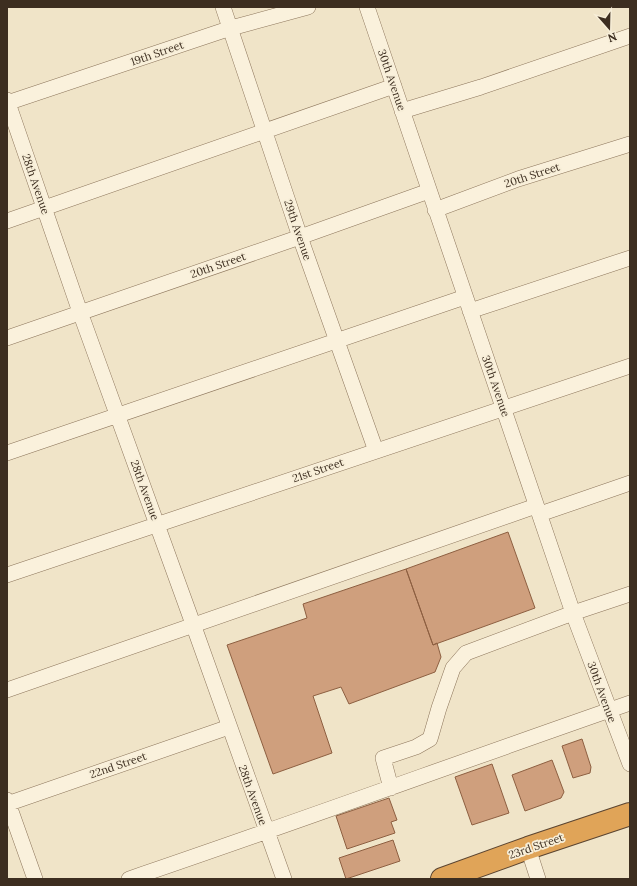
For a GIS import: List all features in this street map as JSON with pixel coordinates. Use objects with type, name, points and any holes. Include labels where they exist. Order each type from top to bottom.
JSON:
[{"type":"highway","name":"23rd Street","points":[[442,879],[630,814]]},
{"type":"street","name":"29th Avenue","points":[[223,7],[300,237],[376,451]]},
{"type":"street","name":"19th Street","points":[[7,102],[231,28],[308,7]]},
{"type":"street","name":"30th Avenue","points":[[367,7],[573,613],[630,764]]},
{"type":"street","points":[[402,111],[481,87],[630,36]]},
{"type":"street","points":[[7,221],[394,86]]},
{"type":"street","name":"28th Avenue","points":[[7,102],[80,312],[194,624],[229,727],[284,879]]},
{"type":"street","name":"20th Street","points":[[436,210],[518,179],[630,144]]},
{"type":"street","name":"20th Street","points":[[7,338],[429,191]]},
{"type":"street","points":[[470,311],[630,258]]},
{"type":"street","points":[[7,453],[465,297]]},
{"type":"street","name":"21st Street","points":[[7,575],[630,366]]},
{"type":"street","points":[[7,690],[194,624],[538,510],[630,483]]},
{"type":"street","points":[[391,788],[383,758],[416,747],[430,738],[453,668],[466,653],[573,613],[630,594]]},
{"type":"street","points":[[129,879],[267,832],[630,703]]},
{"type":"street","name":"22nd Street","points":[[7,802],[229,727]]},
{"type":"street","points":[[7,802],[35,879]]},
{"type":"street","points":[[528,848],[538,879]]},
{"type":"building","points":[[508,532],[535,608],[433,645],[406,569]]},
{"type":"building","points":[[406,569],[433,645],[437,643],[441,657],[435,672],[349,704],[341,687],[313,696],[332,753],[273,774],[227,645],[307,618],[303,604]]},
{"type":"building","points":[[582,739],[591,767],[590,773],[573,778],[562,746]]},
{"type":"building","points":[[552,760],[564,792],[561,798],[525,811],[512,775]]},
{"type":"building","points":[[492,764],[509,813],[472,825],[455,777]]},
{"type":"building","points":[[389,798],[397,820],[391,822],[395,833],[347,849],[336,816]]},
{"type":"building","points":[[393,840],[400,861],[346,879],[339,858]]}]
